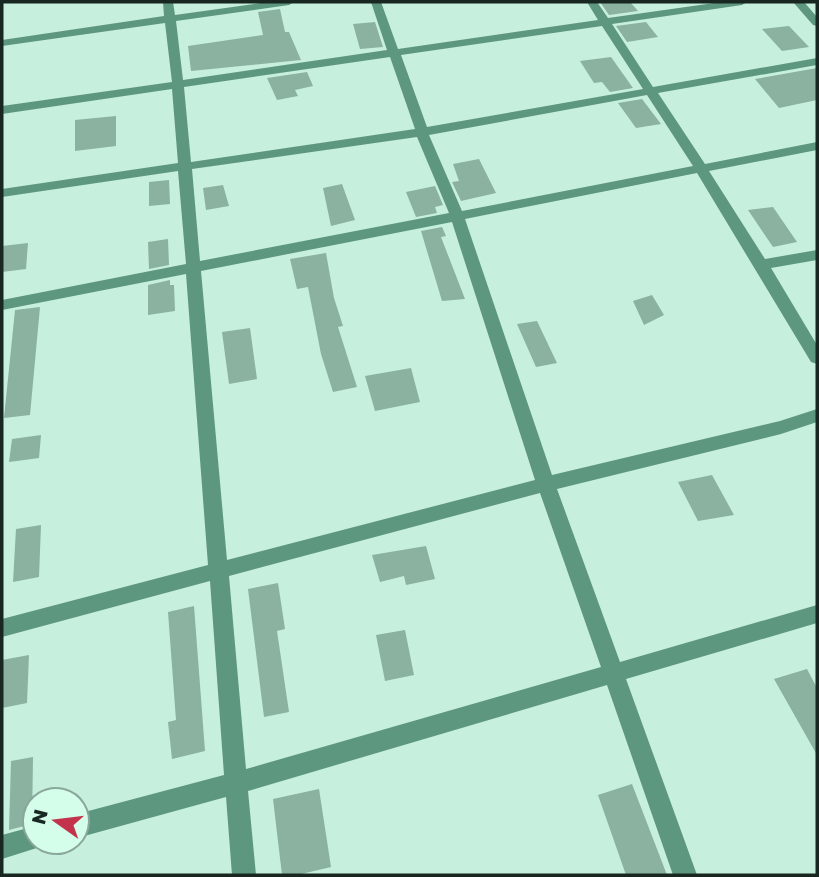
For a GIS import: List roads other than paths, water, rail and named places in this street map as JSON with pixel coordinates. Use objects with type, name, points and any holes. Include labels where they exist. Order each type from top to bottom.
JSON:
[{"type":"street","points":[[2,43],[169,10],[289,2]]},
{"type":"street","points":[[376,2],[422,132],[458,218],[546,484],[685,875]]},
{"type":"street","points":[[592,2],[761,265],[817,359]]},
{"type":"street","points":[[2,110],[742,2]]},
{"type":"street","points":[[798,2],[817,23]]},
{"type":"street","points":[[169,10],[178,85],[244,875]]},
{"type":"street","points":[[2,193],[422,132],[817,61]]},
{"type":"street","points":[[2,305],[817,146]]},
{"type":"street","points":[[761,265],[817,255]]},
{"type":"street","points":[[2,628],[219,573],[546,484],[781,427],[817,415]]},
{"type":"street","points":[[91,822],[236,783],[817,614]]},
{"type":"street","points":[[2,846],[21,841]]}]
